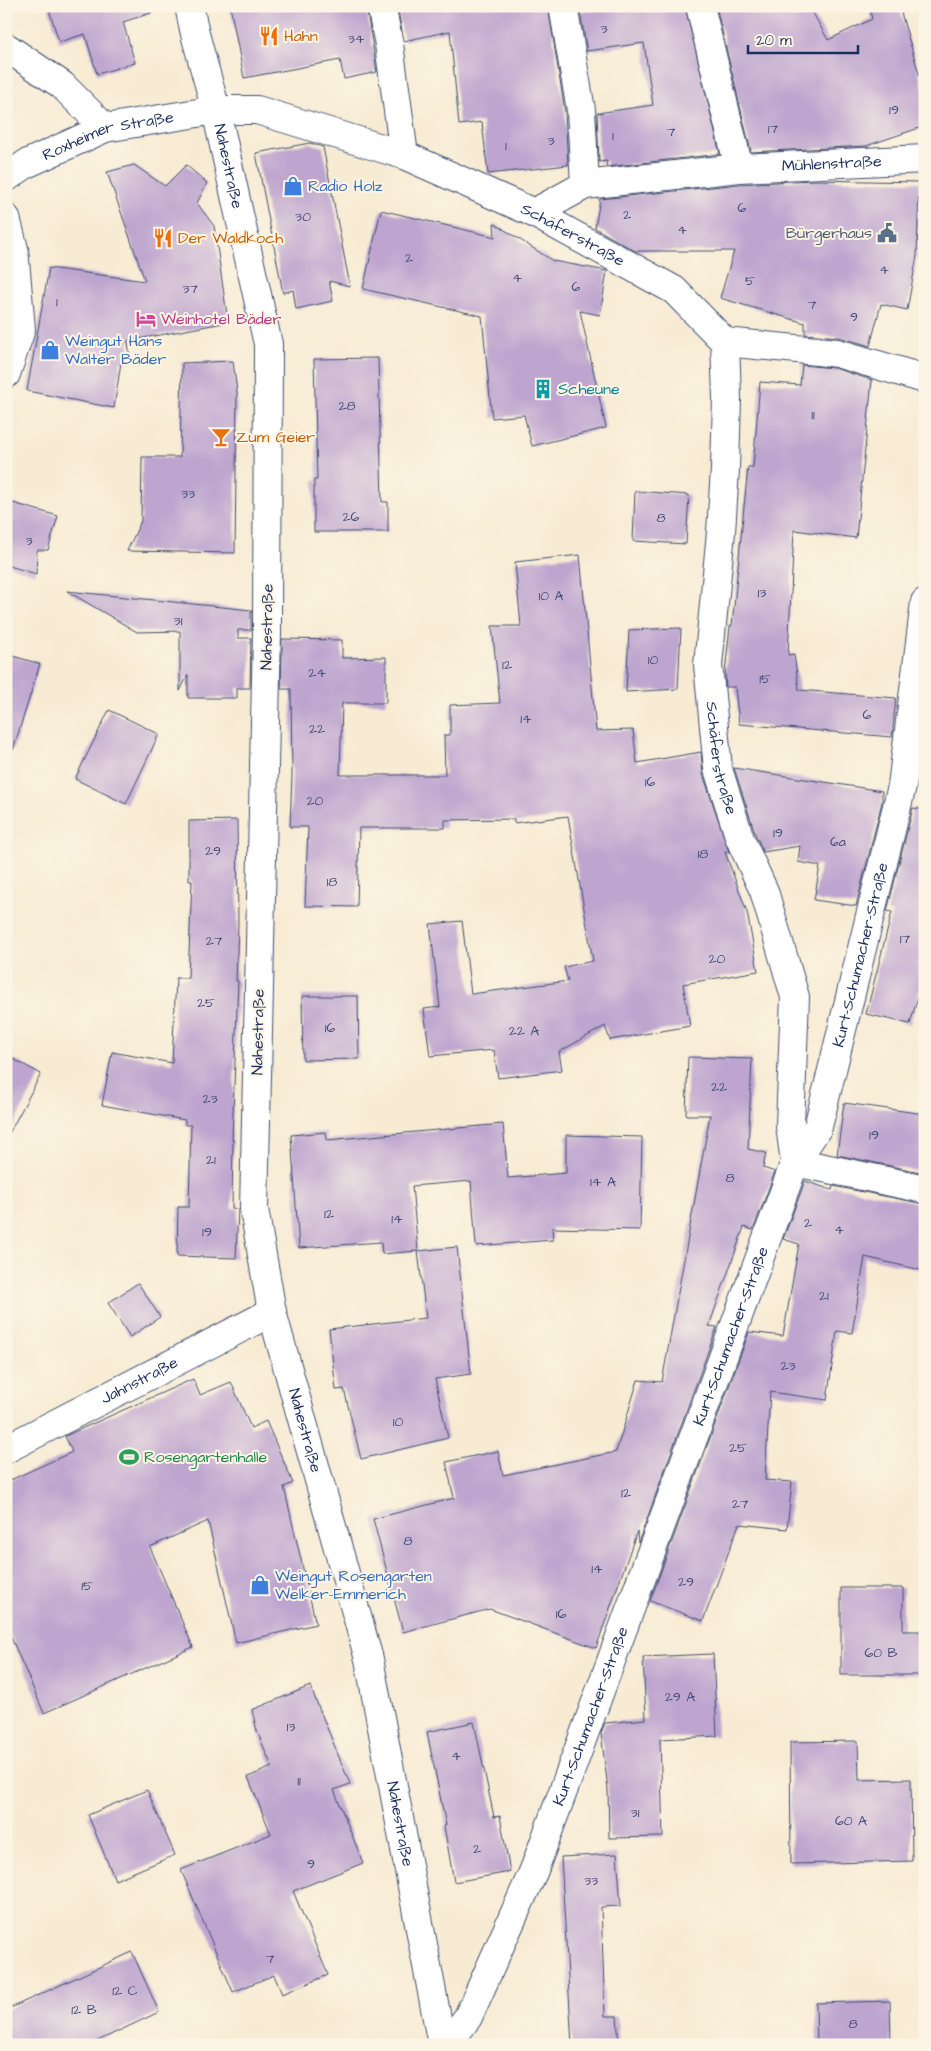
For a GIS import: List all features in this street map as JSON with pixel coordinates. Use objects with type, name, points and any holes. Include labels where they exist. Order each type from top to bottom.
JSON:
[{"type":"street","name":"Nahestraße","points":[[189,6],[216,110],[268,344],[268,633],[254,1210],[272,1312],[369,1660],[442,2045]]},
{"type":"street","points":[[381,6],[389,44],[404,154]]},
{"type":"street","points":[[563,6],[581,110],[585,185]]},
{"type":"street","points":[[700,6],[739,168]]},
{"type":"street","points":[[6,47],[62,85],[105,128]]},
{"type":"street","name":"Roxheimer Straße","points":[[6,178],[26,164],[105,128],[216,110]]},
{"type":"street","name":"Schäferstraße","points":[[216,110],[257,110],[404,154],[534,213],[674,290],[725,342],[727,398],[725,468],[721,532],[708,665],[718,769],[740,839],[764,891],[795,997],[790,1126],[795,1162]]},
{"type":"street","name":"Mühlenstraße","points":[[534,213],[585,185],[739,168],[925,159]]},
{"type":"street","points":[[6,218],[14,249],[21,329],[6,374]]},
{"type":"street","points":[[725,342],[837,353],[925,379]]},
{"type":"street","name":"Kurt-Schumacher-Straße","points":[[447,2045],[468,2017],[534,1870],[795,1162],[818,1127],[902,786],[925,602]]},
{"type":"street","points":[[795,1162],[925,1189]]},
{"type":"street","name":"Jahnstraße","points":[[6,1449],[272,1312]]},
{"type":"building","points":[[48,6],[150,6],[151,13],[123,22],[135,63],[97,74],[85,34],[59,42]]},
{"type":"building","points":[[230,6],[366,6],[377,72],[344,79],[340,60],[244,78]]},
{"type":"building","points":[[397,6],[548,6],[565,112],[568,165],[488,174],[482,122],[459,125],[450,31],[404,41]]},
{"type":"building","points":[[618,6],[685,6],[720,154],[606,167],[607,161],[599,162],[597,113],[653,105],[644,43],[587,51],[580,12]]},
{"type":"building","points":[[716,6],[809,6],[828,40],[872,19],[869,6],[899,6],[925,94],[925,126],[866,146],[751,152]]},
{"type":"building","points":[[310,143],[323,147],[350,286],[329,281],[333,301],[296,309],[293,290],[283,293],[256,153]]},
{"type":"building","points":[[134,165],[165,186],[186,165],[207,183],[197,203],[214,226],[228,322],[128,341],[130,362],[121,362],[114,408],[27,391],[49,268],[145,281],[107,172]]},
{"type":"building","points":[[813,180],[919,182],[917,256],[907,310],[881,304],[870,346],[839,337],[805,334],[805,323],[720,298],[734,251],[635,251],[595,228],[600,199],[740,184]]},
{"type":"building","points":[[381,210],[495,237],[494,223],[553,261],[607,271],[600,315],[580,311],[606,428],[532,446],[524,415],[492,418],[482,316],[363,289]]},
{"type":"building","points":[[378,358],[382,502],[388,502],[388,532],[314,532],[314,480],[317,480],[314,359]]},
{"type":"building","points":[[233,361],[237,392],[235,553],[127,551],[141,521],[142,457],[180,457],[182,363]]},
{"type":"building","points":[[802,365],[834,368],[872,380],[856,538],[794,530],[788,655],[794,654],[799,690],[896,698],[892,737],[739,724],[735,687],[726,687],[725,674],[730,626],[732,626],[748,467],[753,467],[760,382],[800,385]]},
{"type":"building","points":[[635,491],[689,495],[686,544],[633,541]]},
{"type":"building","points":[[6,501],[58,516],[48,550],[37,550],[36,574],[6,565]]},
{"type":"building","points":[[580,555],[596,731],[633,730],[637,763],[701,752],[703,774],[729,852],[725,852],[747,912],[758,971],[683,984],[690,1026],[610,1040],[605,1026],[559,1052],[562,1070],[498,1078],[494,1050],[430,1056],[424,1009],[440,1007],[430,924],[462,921],[471,994],[568,981],[564,967],[593,961],[568,816],[514,823],[514,819],[445,820],[445,828],[359,828],[357,907],[305,906],[308,827],[290,827],[292,775],[291,689],[281,689],[282,639],[342,640],[342,658],[386,657],[386,703],[342,703],[340,775],[445,775],[444,735],[450,735],[450,705],[500,703],[492,626],[521,626],[515,562]]},
{"type":"building","points":[[67,591],[251,610],[251,630],[238,630],[238,638],[251,638],[250,688],[237,688],[237,698],[188,698],[188,675],[180,691],[180,631],[137,632]]},
{"type":"building","points":[[681,628],[678,689],[626,692],[629,630]]},
{"type":"building","points":[[6,654],[40,664],[13,750],[6,749]]},
{"type":"building","points":[[109,710],[159,734],[126,804],[75,779]]},
{"type":"building","points":[[734,768],[882,791],[882,802],[856,906],[814,900],[820,866],[798,862],[800,846],[763,852]]},
{"type":"building","points":[[913,808],[925,810],[925,973],[910,1024],[866,1014],[892,912],[887,911]]},
{"type":"building","points":[[237,820],[238,924],[236,981],[238,981],[232,1140],[232,1208],[238,1209],[236,1258],[177,1256],[178,1207],[189,1207],[191,1125],[185,1125],[185,1120],[102,1105],[112,1052],[172,1063],[176,978],[188,978],[192,881],[189,881],[189,821]]},
{"type":"building","points":[[302,996],[358,996],[359,1059],[303,1060]]},
{"type":"building","points":[[6,1055],[41,1074],[6,1139]]},
{"type":"building","points":[[688,1057],[752,1059],[748,1149],[766,1153],[763,1168],[775,1172],[753,1230],[744,1227],[709,1326],[717,1327],[638,1543],[637,1531],[596,1648],[490,1609],[403,1632],[373,1519],[454,1498],[446,1462],[498,1451],[503,1475],[616,1452],[638,1380],[662,1382],[710,1115],[686,1115]]},
{"type":"building","points":[[844,1103],[925,1114],[925,1173],[837,1155]]},
{"type":"building","points":[[503,1124],[508,1178],[566,1173],[566,1135],[642,1137],[640,1230],[552,1228],[553,1240],[476,1246],[471,1181],[412,1186],[418,1251],[382,1254],[381,1242],[299,1248],[291,1135],[326,1132],[327,1140]]},
{"type":"building","points":[[805,1181],[832,1190],[833,1186],[925,1204],[925,1271],[865,1257],[852,1333],[837,1331],[827,1400],[770,1392],[765,1480],[792,1482],[787,1529],[739,1524],[703,1621],[650,1601],[749,1332],[783,1336],[799,1244],[783,1239]]},
{"type":"building","points":[[457,1247],[471,1374],[435,1379],[448,1438],[361,1459],[344,1389],[336,1390],[329,1329],[426,1318],[418,1251]]},
{"type":"building","points":[[138,1283],[160,1317],[130,1337],[108,1303]]},
{"type":"building","points":[[193,1379],[200,1395],[231,1382],[251,1428],[266,1421],[293,1483],[284,1487],[316,1624],[236,1643],[208,1521],[150,1547],[193,1647],[44,1713],[6,1626],[6,1482],[72,1452],[65,1436]]},
{"type":"building","points":[[841,1588],[903,1588],[903,1631],[921,1631],[921,1675],[841,1675]]},
{"type":"building","points":[[713,1654],[717,1736],[660,1739],[663,1837],[609,1838],[608,1789],[601,1733],[605,1723],[646,1719],[643,1657]]},
{"type":"building","points":[[310,1686],[350,1784],[334,1790],[363,1863],[293,1891],[328,1975],[282,1994],[274,1975],[233,1992],[181,1870],[271,1834],[248,1777],[272,1767],[257,1731],[252,1710]]},
{"type":"building","points":[[474,1722],[494,1817],[500,1816],[510,1872],[454,1882],[444,1826],[446,1825],[427,1732]]},
{"type":"building","points":[[858,1741],[859,1780],[911,1779],[912,1861],[791,1864],[790,1742]]},
{"type":"building","points":[[147,1790],[175,1855],[115,1880],[88,1815]]},
{"type":"building","points":[[617,1854],[621,1906],[601,1907],[605,2016],[617,2016],[619,2045],[572,2045],[561,1857]]},
{"type":"building","points":[[132,1952],[159,2012],[89,2045],[6,2045],[6,2010]]},
{"type":"building","points":[[890,2001],[891,2045],[817,2045],[816,2003]]},
{"type":"place","name":"Hahn","points":[[269,36]]},
{"type":"place","name":"Radio Holz","points":[[293,186]]},
{"type":"place","name":"Bürgerhaus","points":[[887,233]]},
{"type":"place","name":"Der Waldkoch","points":[[163,238]]},
{"type":"place","name":"Weinhotel Bäder","points":[[146,319]]},
{"type":"place","name":"Weingut Hans Walter Bäder","points":[[50,350]]},
{"type":"place","name":"Scheune","points":[[543,389]]},
{"type":"place","name":"Zum Geier","points":[[221,437]]},
{"type":"place","name":"Rosengartenhalle","points":[[129,1457]]},
{"type":"place","name":"Weingut Rosengarten Welker-Emmerich","points":[[260,1585]]}]
